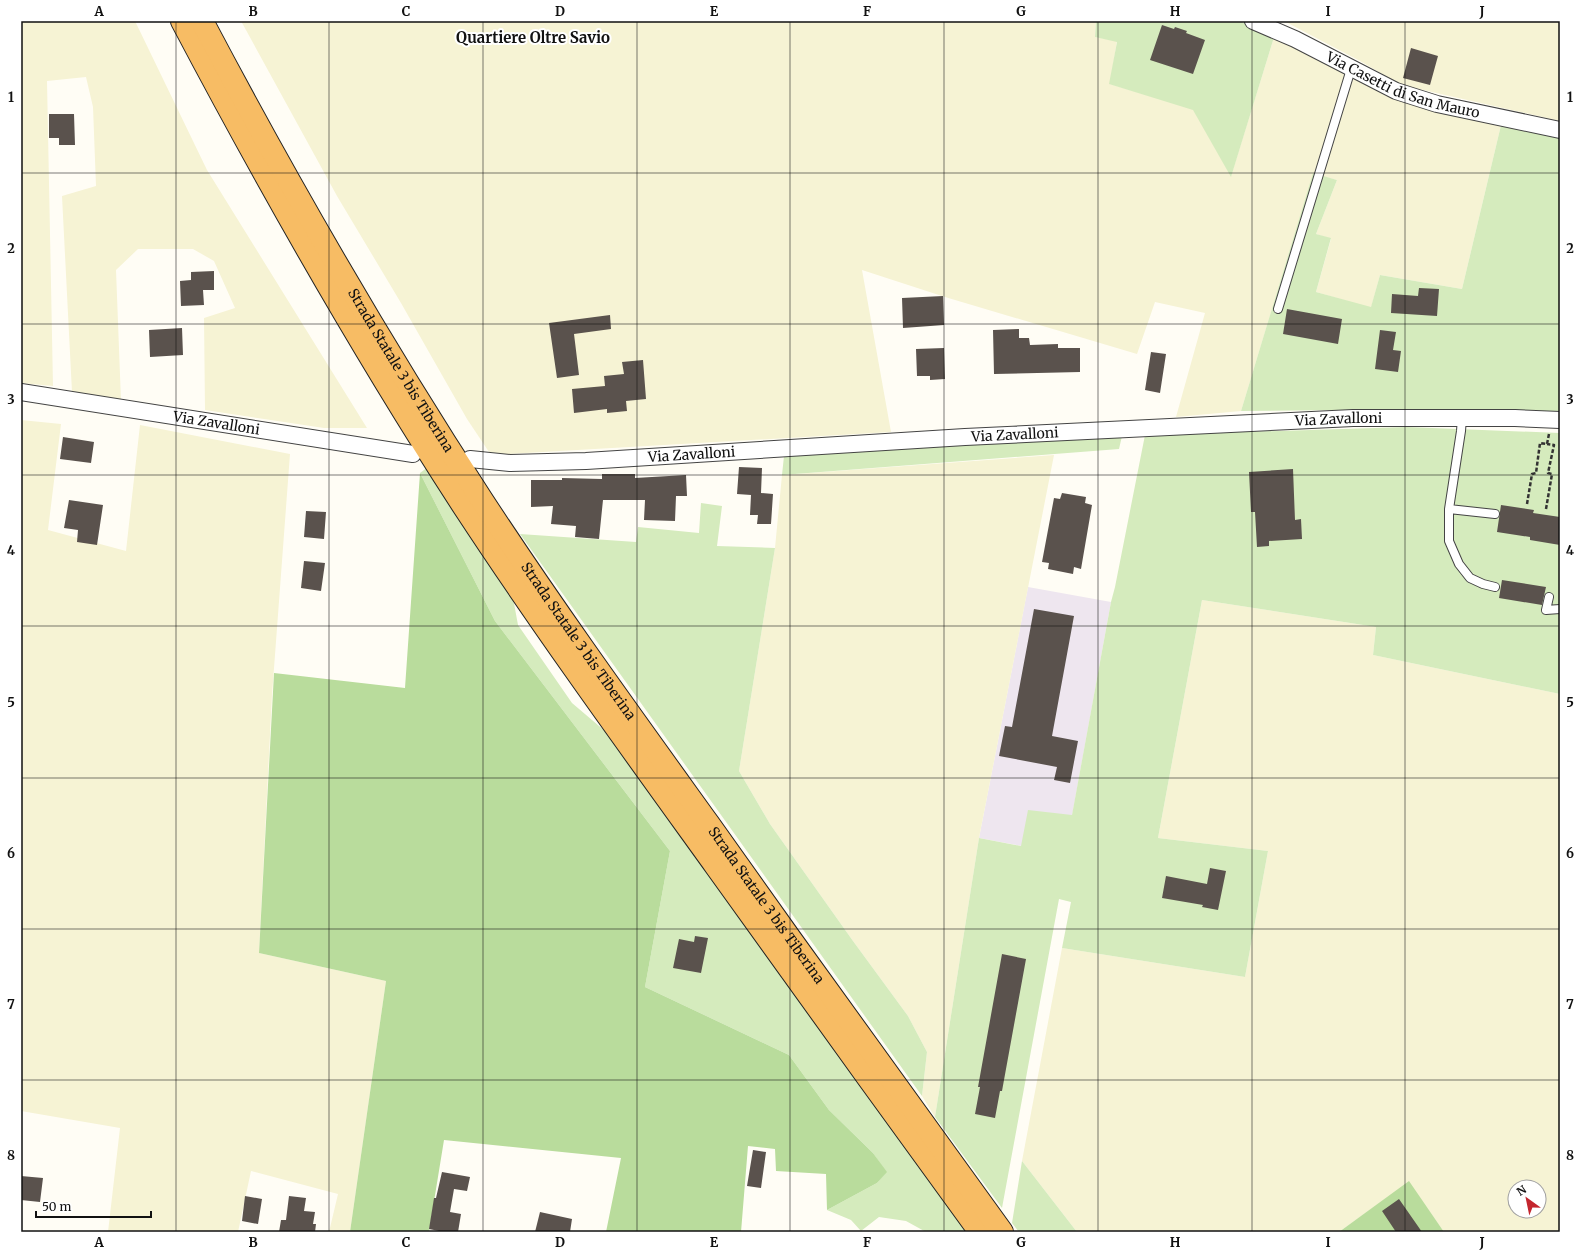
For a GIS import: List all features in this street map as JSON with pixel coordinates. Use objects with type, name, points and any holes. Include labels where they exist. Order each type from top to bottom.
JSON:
[{"type":"highway","name":"Strada Statale 3 bis Tiberina","points":[[182,21],[228,108],[309,252],[396,399],[464,507],[563,652],[660,789],[883,1082],[1002,1232]]},
{"type":"highway","name":"Strada Statale 3 bis Tiberina","points":[[202,21],[248,107],[325,244],[413,392],[482,500],[577,642],[883,1082],[980,1232]]},
{"type":"street","name":"Via Casetti di San Mauro","points":[[1253,21],[1295,39],[1396,91],[1437,104],[1560,130]]},
{"type":"street","name":"Via Zavalloni","points":[[21,392],[413,454]]},
{"type":"street","name":"Via Zavalloni","points":[[470,459],[510,463],[586,462],[1044,433],[1353,418],[1555,420]]},
{"type":"lane","points":[[1278,309],[1351,69]]},
{"type":"lane","points":[[1462,418],[1449,510],[1449,541],[1459,564],[1470,578],[1482,584],[1495,587]]},
{"type":"lane","points":[[1449,510],[1495,514]]},
{"type":"lane","points":[[1549,597],[1546,610],[1560,609]]},
{"type":"path","points":[[1547,444],[1555,420]]},
{"type":"path","points":[[1527,504],[1532,474],[1536,474],[1540,443],[1554,445],[1548,473],[1552,474],[1546,509]]},
{"type":"shaded area","points":[[21,21],[135,21],[207,170],[367,428],[324,428],[205,410],[204,318],[235,308],[214,261],[193,249],[138,249],[116,270],[121,401],[72,392],[62,196],[96,186],[93,107],[86,77],[47,81],[53,386],[21,383]]},
{"type":"shaded area","points":[[241,21],[1096,21],[1095,37],[1117,41],[1110,84],[1193,109],[1231,176],[1275,34],[1344,69],[1502,121],[1462,289],[1380,275],[1371,308],[1316,292],[1331,239],[1316,234],[1337,180],[1313,174],[1241,411],[1176,417],[1205,313],[1155,302],[1137,354],[945,297],[862,270],[891,432],[491,455],[467,419],[401,303],[337,196]]},
{"type":"shaded area","points":[[1284,21],[1560,21],[1560,121],[1401,85],[1360,61]]},
{"type":"shaded area","points":[[21,420],[61,424],[48,530],[126,551],[140,425],[290,454],[272,695],[259,953],[386,981],[350,1232],[329,1232],[338,1194],[251,1171],[238,1232],[108,1232],[120,1128],[21,1111]]},
{"type":"shaded area","points":[[1054,455],[979,838],[935,1117],[922,1096],[927,1052],[908,1016],[770,824],[739,771],[775,548],[782,475]]},
{"type":"shaded area","points":[[1028,587],[1111,602],[1072,816],[1022,846],[979,838]]},
{"type":"shaded area","points":[[1202,600],[1376,627],[1373,655],[1560,694],[1560,1232],[1444,1232],[1409,1182],[1339,1232],[1077,1232],[1022,1161],[1062,948],[1245,977],[1268,851],[1158,838]]},
{"type":"green space","points":[[1096,21],[1239,21],[1275,34],[1231,177],[1193,110],[1109,84],[1117,42],[1095,37]]},
{"type":"green space","points":[[1502,121],[1560,136],[1560,414],[1434,409],[1241,411],[1313,173],[1337,180],[1316,234],[1331,238],[1316,292],[1371,307],[1380,275],[1462,289]]},
{"type":"green space","points":[[1407,427],[1560,433],[1560,694],[1373,655],[1376,627],[1202,600],[1158,838],[1268,851],[1245,977],[1062,948],[1071,902],[1059,899],[1002,1208],[935,1117],[979,838],[1021,846],[1028,810],[1072,815],[1111,602],[1145,435]]},
{"type":"green space","points":[[1122,436],[1119,449],[782,475],[784,456]]},
{"type":"green space","points":[[428,467],[513,598],[518,625],[572,703],[612,737],[968,1232],[926,1232],[906,1221],[879,1217],[861,1231],[851,1220],[827,1210],[877,1183],[886,1172],[873,1153],[829,1110],[789,1055],[645,987],[670,851],[495,621],[420,473]]},
{"type":"green space","points":[[420,473],[495,621],[670,851],[645,987],[789,1055],[829,1110],[873,1153],[887,1172],[877,1183],[827,1210],[826,1174],[776,1171],[775,1149],[748,1146],[741,1232],[606,1232],[621,1158],[444,1140],[429,1232],[350,1232],[386,981],[259,953],[274,673],[405,688]]},
{"type":"green space","points":[[701,503],[722,506],[717,546],[775,548],[739,771],[770,824],[908,1016],[927,1052],[922,1096],[520,534],[636,542],[638,527],[699,533]]},
{"type":"green space","points":[[1022,1161],[1077,1232],[1019,1232],[1012,1223]]},
{"type":"green space","points":[[1409,1181],[1444,1232],[1339,1232]]},
{"type":"building","points":[[1162,25],[1187,31],[1186,33],[1205,40],[1193,74],[1150,60]]},
{"type":"building","points":[[1411,48],[1438,56],[1430,85],[1403,78]]},
{"type":"building","points":[[49,114],[74,114],[75,145],[59,145],[59,138],[49,138]]},
{"type":"building","points":[[214,271],[214,290],[203,290],[204,305],[181,306],[180,281],[191,280],[191,272]]},
{"type":"building","points":[[1419,288],[1439,289],[1437,316],[1391,313],[1392,294],[1418,296]]},
{"type":"building","points":[[943,296],[944,325],[903,328],[902,298]]},
{"type":"building","points":[[1287,309],[1342,319],[1338,344],[1283,334]]},
{"type":"building","points":[[610,315],[611,329],[574,334],[579,375],[557,378],[549,323]]},
{"type":"building","points":[[182,328],[183,355],[150,357],[149,330]]},
{"type":"building","points":[[1019,329],[1019,338],[1029,338],[1030,345],[1058,344],[1058,348],[1080,348],[1080,372],[994,374],[993,330]]},
{"type":"building","points":[[1380,330],[1396,332],[1393,350],[1401,351],[1398,372],[1375,369]]},
{"type":"building","points":[[944,348],[945,379],[930,380],[930,376],[917,376],[916,349]]},
{"type":"building","points":[[1151,352],[1166,354],[1160,393],[1145,390]]},
{"type":"building","points":[[643,360],[646,399],[626,401],[627,411],[607,413],[607,409],[574,413],[572,389],[605,386],[604,376],[624,374],[622,362]]},
{"type":"building","points":[[63,437],[94,442],[91,463],[60,459]]},
{"type":"building","points":[[739,467],[762,468],[761,493],[773,494],[771,524],[757,524],[758,515],[750,515],[751,495],[737,494]]},
{"type":"building","points":[[1293,469],[1295,520],[1301,519],[1302,539],[1269,541],[1269,546],[1257,547],[1255,512],[1251,512],[1249,472]]},
{"type":"building","points":[[602,474],[635,474],[635,478],[686,475],[687,496],[676,496],[675,521],[644,520],[645,500],[603,500],[599,539],[575,537],[576,526],[551,524],[553,506],[531,507],[531,480],[562,480],[562,478],[602,479]]},
{"type":"building","points":[[1062,493],[1086,497],[1085,503],[1092,505],[1081,569],[1074,567],[1073,574],[1048,569],[1049,563],[1042,562],[1054,498],[1060,499]]},
{"type":"building","points":[[69,500],[103,505],[97,545],[77,542],[78,530],[64,528]]},
{"type":"building","points":[[1501,505],[1534,510],[1533,513],[1560,517],[1560,545],[1530,540],[1530,537],[1497,532]]},
{"type":"building","points":[[306,511],[326,512],[324,539],[304,537]]},
{"type":"building","points":[[304,561],[325,563],[321,591],[301,588]]},
{"type":"building","points":[[1502,580],[1546,587],[1542,605],[1499,598]]},
{"type":"building","points":[[1034,609],[1074,616],[1052,736],[1078,741],[1070,783],[1054,780],[1057,767],[999,756],[1005,726],[1012,727]]},
{"type":"building","points":[[1210,868],[1226,871],[1218,910],[1202,907],[1203,905],[1162,898],[1166,876],[1207,884]]},
{"type":"building","points":[[695,936],[708,938],[701,973],[673,968],[679,939],[694,942]]},
{"type":"building","points":[[1002,954],[1026,959],[1002,1091],[1000,1091],[995,1118],[975,1114],[980,1087],[978,1087]]},
{"type":"building","points":[[753,1150],[766,1152],[761,1188],[747,1186]]},
{"type":"building","points":[[442,1172],[470,1177],[467,1191],[454,1189],[450,1212],[461,1214],[458,1232],[444,1232],[429,1229],[434,1198],[436,1198]]},
{"type":"building","points":[[21,1176],[43,1178],[40,1202],[21,1200]]},
{"type":"building","points":[[245,1196],[262,1199],[258,1224],[242,1221]]},
{"type":"building","points":[[289,1196],[306,1198],[304,1211],[315,1212],[313,1224],[316,1224],[315,1232],[279,1232],[281,1220],[286,1220]]},
{"type":"building","points":[[1399,1199],[1422,1232],[1396,1232],[1382,1211]]},
{"type":"building","points":[[540,1212],[572,1219],[570,1232],[535,1232]]},
{"type":"district","name":"Quartiere Oltre Savio","points":[[533,38]]}]
